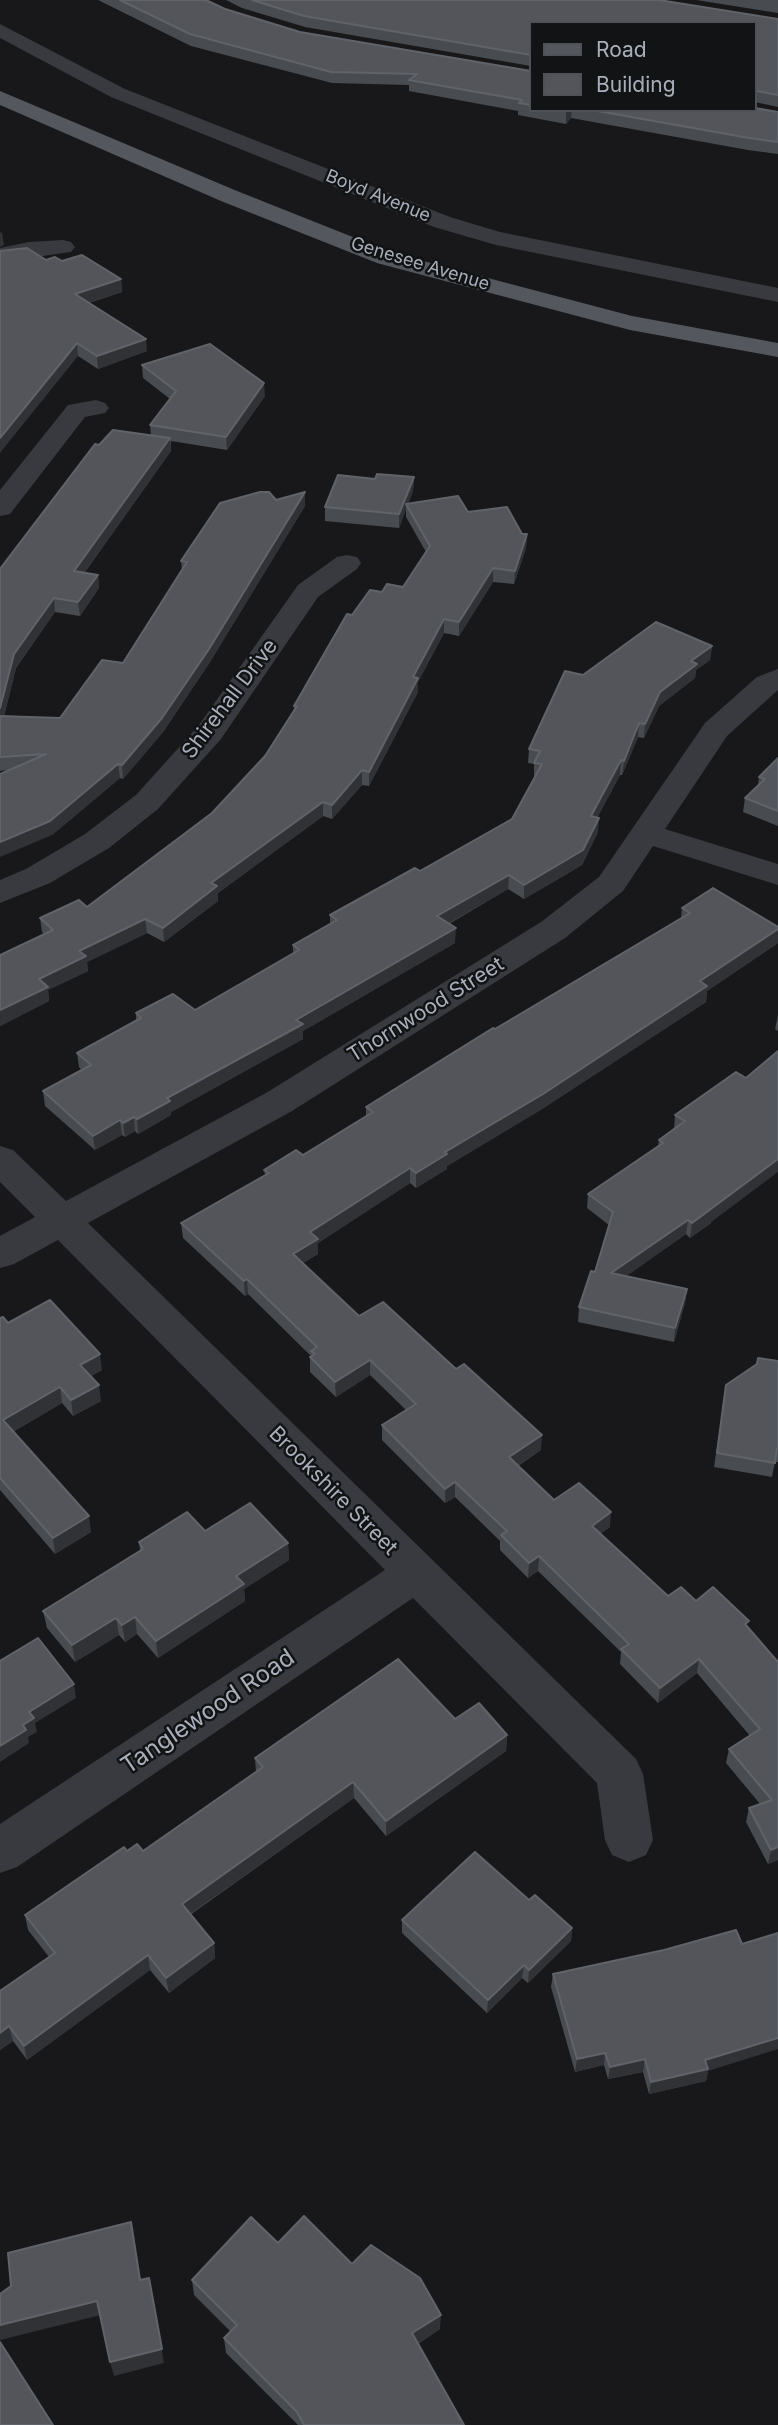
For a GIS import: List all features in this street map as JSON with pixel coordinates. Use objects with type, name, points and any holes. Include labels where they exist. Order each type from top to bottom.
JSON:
[{"type":"main road","name":"Genesee Avenue","points":[[0,97],[229,196],[385,258],[630,323],[778,351]]},
{"type":"street","name":"Boyd Avenue","points":[[0,30],[118,93],[442,222],[496,238],[778,295]]},
{"type":"street","points":[[0,255],[29,249],[64,247]]},
{"type":"street","points":[[0,508],[77,410],[96,408]]},
{"type":"street","name":"Shirehall Drive","points":[[0,893],[38,876],[97,841],[147,802],[210,732],[308,592],[347,563]]},
{"type":"street","name":"Thornwood Street","points":[[0,1254],[279,1102],[553,930],[611,884],[648,834],[716,730],[768,683],[778,678]]},
{"type":"street","points":[[648,834],[778,875]]},
{"type":"street","name":"Brookshire Street","points":[[0,1159],[619,1774],[629,1840]]},
{"type":"street","name":"Tanglewood Road","points":[[0,1851],[416,1573]]},
{"type":"building","points":[[120,0],[206,0],[225,9],[300,32],[530,71],[530,105],[519,103],[522,100],[409,80],[417,74],[331,72],[190,34]]},
{"type":"building","points":[[252,0],[659,0],[778,19],[778,95],[757,91],[757,21],[530,21],[530,55],[304,16]]},
{"type":"building","points":[[757,108],[778,112],[778,142],[603,112],[757,112]]},
{"type":"building","points":[[27,248],[46,260],[55,257],[62,261],[82,255],[121,279],[75,294],[146,339],[97,356],[77,343],[0,438],[0,251]]},
{"type":"building","points":[[210,344],[264,383],[226,437],[150,425],[176,391],[142,365]]},
{"type":"building","points":[[113,430],[170,438],[74,571],[98,575],[78,602],[54,598],[14,654],[0,708],[0,569],[95,444],[99,445]]},
{"type":"building","points":[[377,474],[414,477],[399,514],[325,507],[338,475],[375,479]]},
{"type":"building","points":[[269,492],[276,500],[305,492],[209,649],[162,718],[122,765],[118,764],[50,821],[0,842],[0,774],[46,754],[0,757],[0,716],[60,718],[102,660],[123,663],[187,562],[181,561],[220,503]]},
{"type":"building","points":[[458,496],[468,512],[507,507],[522,534],[527,534],[515,571],[493,568],[459,622],[444,619],[413,677],[418,678],[369,772],[362,770],[332,805],[323,802],[211,883],[217,886],[163,928],[145,919],[79,951],[86,956],[39,979],[48,987],[0,1010],[0,955],[53,930],[40,918],[79,900],[87,907],[212,813],[265,756],[297,706],[294,706],[347,614],[352,615],[370,590],[382,592],[387,584],[403,587],[430,546],[406,504]]},
{"type":"building","points":[[656,622],[712,646],[691,661],[697,664],[660,692],[645,724],[639,723],[624,761],[621,760],[591,816],[599,818],[583,850],[524,885],[509,875],[437,916],[456,928],[296,1020],[303,1024],[167,1098],[170,1101],[137,1119],[134,1117],[123,1123],[120,1120],[93,1136],[43,1091],[91,1065],[77,1053],[141,1018],[136,1013],[173,994],[195,1010],[299,950],[293,945],[337,920],[330,915],[415,868],[420,871],[512,819],[542,764],[534,763],[540,751],[529,749],[565,671],[583,675]]},
{"type":"building","points":[[778,758],[778,811],[745,798],[765,779],[759,777]]},
{"type":"building","points":[[713,888],[778,929],[700,981],[707,986],[543,1094],[445,1152],[447,1154],[416,1173],[410,1168],[310,1232],[318,1239],[293,1254],[359,1316],[383,1302],[456,1369],[464,1364],[542,1435],[509,1457],[554,1500],[579,1483],[611,1512],[592,1526],[668,1596],[681,1587],[696,1601],[713,1587],[749,1621],[745,1624],[778,1662],[778,1847],[771,1850],[749,1808],[772,1800],[729,1749],[760,1729],[699,1659],[660,1688],[621,1649],[629,1644],[539,1556],[529,1563],[501,1535],[507,1531],[455,1482],[445,1489],[382,1425],[416,1404],[370,1360],[335,1382],[310,1357],[315,1354],[311,1351],[317,1347],[247,1279],[244,1281],[181,1223],[269,1173],[264,1170],[296,1150],[303,1155],[373,1112],[366,1107],[493,1028],[690,913],[682,908]]},
{"type":"building","points":[[778,1051],[778,1159],[692,1223],[688,1220],[611,1273],[687,1289],[675,1328],[579,1307],[591,1271],[595,1272],[613,1212],[588,1194],[663,1143],[659,1140],[685,1121],[675,1115],[736,1072],[746,1078]]},
{"type":"building","points":[[50,1300],[100,1354],[80,1365],[99,1385],[71,1400],[60,1387],[3,1420],[89,1516],[53,1538],[0,1478],[0,1318],[3,1317],[8,1323]]},
{"type":"building","points":[[758,1358],[778,1361],[778,1448],[775,1463],[717,1453],[726,1385],[757,1364]]},
{"type":"building","points":[[250,1503],[288,1543],[236,1576],[244,1584],[156,1641],[135,1617],[122,1625],[116,1618],[72,1645],[43,1611],[143,1549],[139,1542],[187,1512],[205,1531]]},
{"type":"building","points":[[38,1638],[74,1684],[29,1712],[34,1718],[23,1725],[26,1730],[0,1746],[0,1661]]},
{"type":"building","points":[[398,1659],[455,1719],[479,1703],[507,1735],[386,1821],[353,1782],[182,1904],[214,1943],[166,1978],[148,1955],[24,2046],[9,2026],[0,2033],[0,1991],[55,1953],[25,1915],[124,1847],[127,1851],[137,1844],[143,1851],[263,1767],[255,1758]]},
{"type":"building","points":[[475,1852],[529,1900],[535,1895],[572,1928],[529,1970],[524,1965],[488,2000],[402,1920]]},
{"type":"building","points":[[736,1930],[742,1944],[778,1933],[778,2038],[705,2060],[708,2069],[651,2082],[645,2059],[610,2067],[605,2053],[577,2059],[553,1974],[664,1950]]},
{"type":"building","points":[[304,2216],[352,2264],[371,2245],[420,2278],[441,2315],[412,2333],[464,2425],[304,2425],[297,2412],[224,2338],[237,2325],[192,2280],[251,2217],[278,2243]]},
{"type":"building","points":[[131,2222],[140,2280],[149,2278],[162,2349],[110,2362],[97,2301],[0,2325],[0,2294],[11,2286],[8,2253]]},
{"type":"building","points":[[0,2342],[53,2425],[0,2425]]}]
